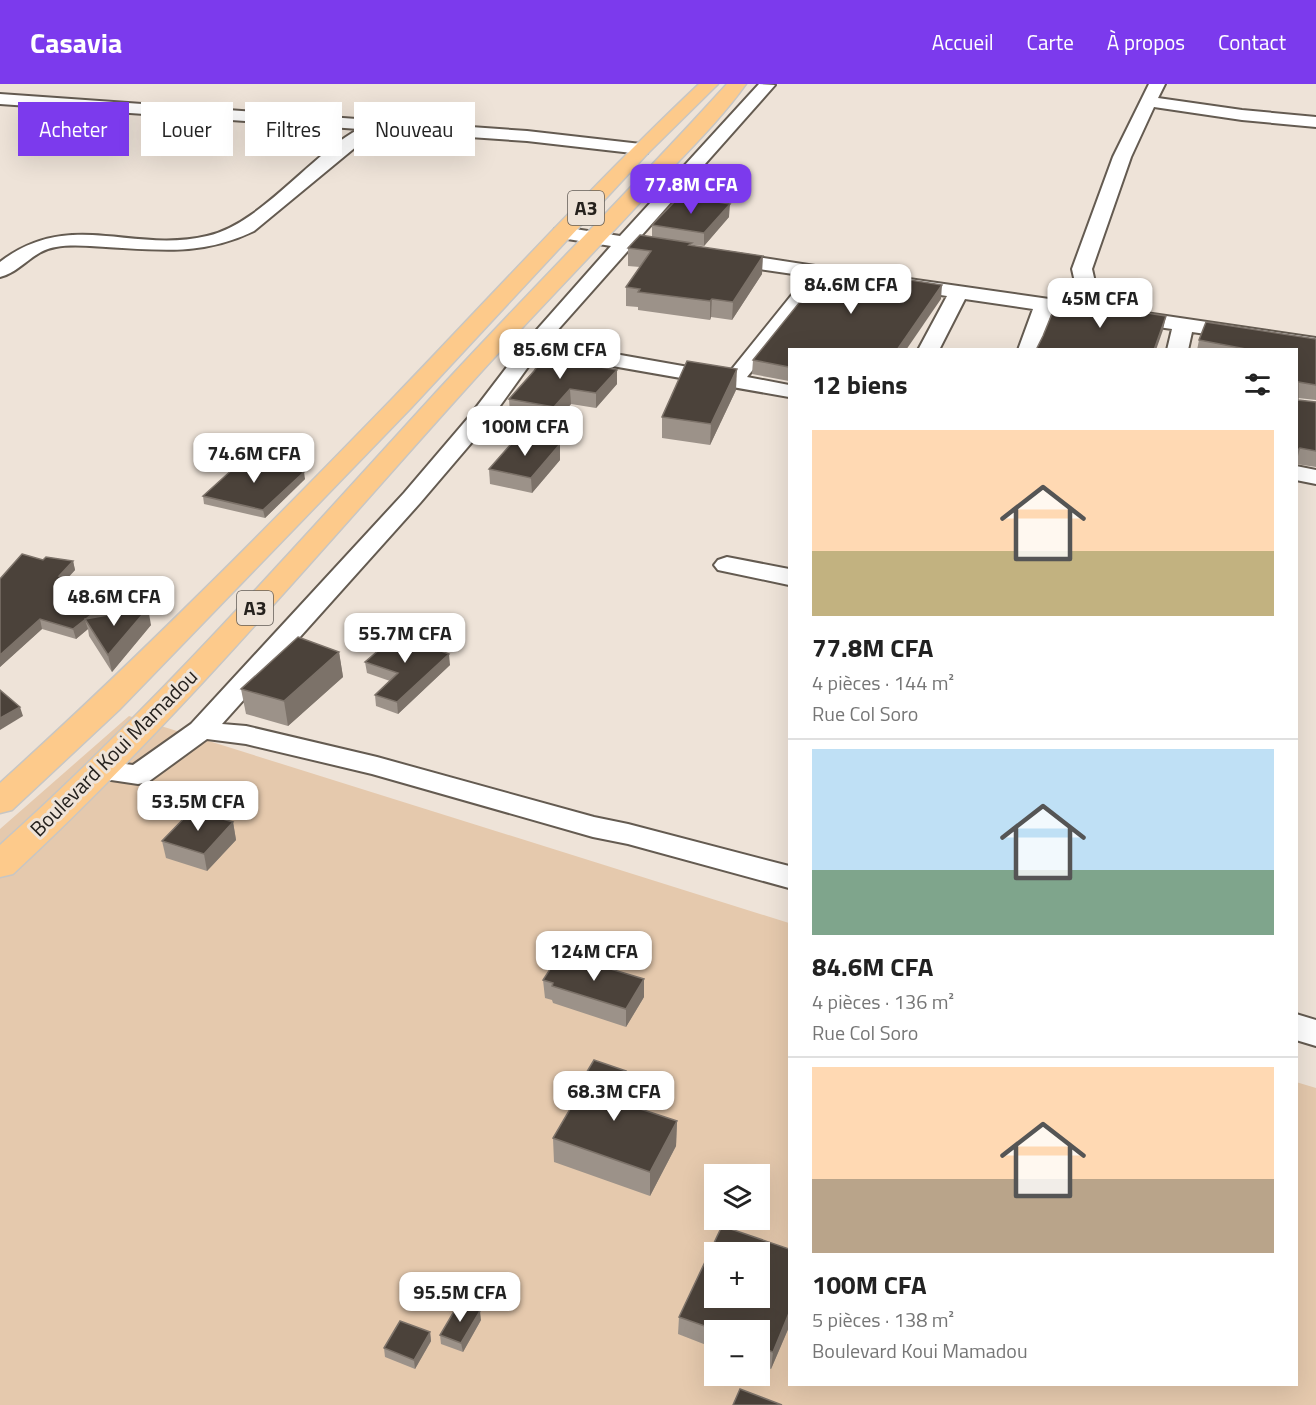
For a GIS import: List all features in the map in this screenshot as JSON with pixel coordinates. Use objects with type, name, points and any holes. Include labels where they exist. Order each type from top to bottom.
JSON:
[{"type":"main road","name":"Boulevard Koui Mamadou","points":[[0,802],[124,686],[402,403],[641,149],[710,84]]},
{"type":"main road","name":"Boulevard Koui Mamadou","points":[[0,865],[101,771],[292,568],[491,348],[676,154],[737,84]]},
{"type":"main road","points":[[641,149],[676,154]]},
{"type":"street","points":[[1098,313],[1087,291],[1082,269],[1122,157],[1157,84]]},
{"type":"street","points":[[101,771],[138,775],[201,730],[419,489],[476,423],[533,346],[627,243],[712,144],[768,85]]},
{"type":"street","points":[[0,99],[354,122]]},
{"type":"street","points":[[1148,101],[1316,123]]},
{"type":"street","points":[[475,132],[641,149]]},
{"type":"street","points":[[0,271],[29,250],[46,243],[81,240],[182,246],[214,242],[231,236],[247,227],[354,139]]},
{"type":"street","points":[[562,233],[649,247]]},
{"type":"street","points":[[706,255],[1316,344]]},
{"type":"street","points":[[733,381],[820,273]]},
{"type":"street","points":[[929,348],[959,292]]},
{"type":"street","points":[[1029,348],[1045,305]]},
{"type":"street","points":[[1177,348],[1183,325]]},
{"type":"street","points":[[533,346],[788,391]]},
{"type":"street","points":[[1298,473],[1316,477]]},
{"type":"street","points":[[728,564],[788,577]]},
{"type":"street","points":[[201,730],[246,735],[377,766],[593,827],[788,877]]},
{"type":"street","points":[[1298,1028],[1316,1033]]},
{"type":"shaded area","points":[[129,716],[788,923],[788,1386],[1298,1386],[1298,1083],[1316,1088],[1316,1405],[0,1405],[0,829]]},
{"type":"building","points":[[680,196],[730,204],[704,233],[652,225]]},
{"type":"building","points":[[640,235],[763,256],[733,302],[638,292],[640,289],[626,287],[651,251],[628,248]]},
{"type":"building","points":[[828,267],[942,285],[898,348],[788,348],[788,367],[753,360]]},
{"type":"building","points":[[1058,299],[1166,316],[1155,348],[1037,348]]},
{"type":"building","points":[[1206,322],[1316,339],[1316,385],[1298,382],[1298,348],[1241,348],[1199,340]]},
{"type":"building","points":[[546,353],[575,357],[572,362],[617,370],[596,393],[570,389],[554,407],[509,399],[534,371]]},
{"type":"building","points":[[687,361],[737,369],[711,424],[662,417]]},
{"type":"building","points":[[1298,400],[1316,402],[1316,451],[1300,448],[1298,450]]},
{"type":"building","points":[[518,436],[560,444],[531,478],[489,469]]},
{"type":"building","points":[[244,459],[304,472],[263,510],[203,496]]},
{"type":"building","points":[[22,554],[43,560],[46,557],[73,561],[59,576],[119,593],[73,629],[40,619],[0,655],[0,579]]},
{"type":"building","points":[[148,608],[108,655],[85,619]]},
{"type":"building","points":[[400,632],[427,640],[423,644],[449,654],[397,702],[375,695],[398,673],[365,662]]},
{"type":"building","points":[[298,637],[339,652],[284,701],[241,689]]},
{"type":"building","points":[[0,690],[20,707],[0,718]]},
{"type":"building","points":[[192,810],[233,822],[204,854],[162,841]]},
{"type":"building","points":[[567,956],[644,979],[626,1009],[552,986],[553,983],[543,980],[554,963],[561,965]]},
{"type":"building","points":[[594,1060],[626,1071],[610,1099],[677,1121],[650,1172],[553,1138],[586,1082],[582,1080]]},
{"type":"building","points":[[720,1230],[734,1230],[769,1242],[714,1242]]},
{"type":"building","points":[[770,1242],[788,1249],[788,1315],[773,1352],[770,1351],[770,1320],[704,1320],[704,1326],[679,1317],[704,1264],[704,1308],[770,1308]]},
{"type":"building","points":[[459,1303],[480,1311],[461,1343],[440,1335]]},
{"type":"building","points":[[400,1321],[430,1332],[414,1360],[384,1348]]},
{"type":"building","points":[[740,1389],[782,1405],[733,1405]]}]
